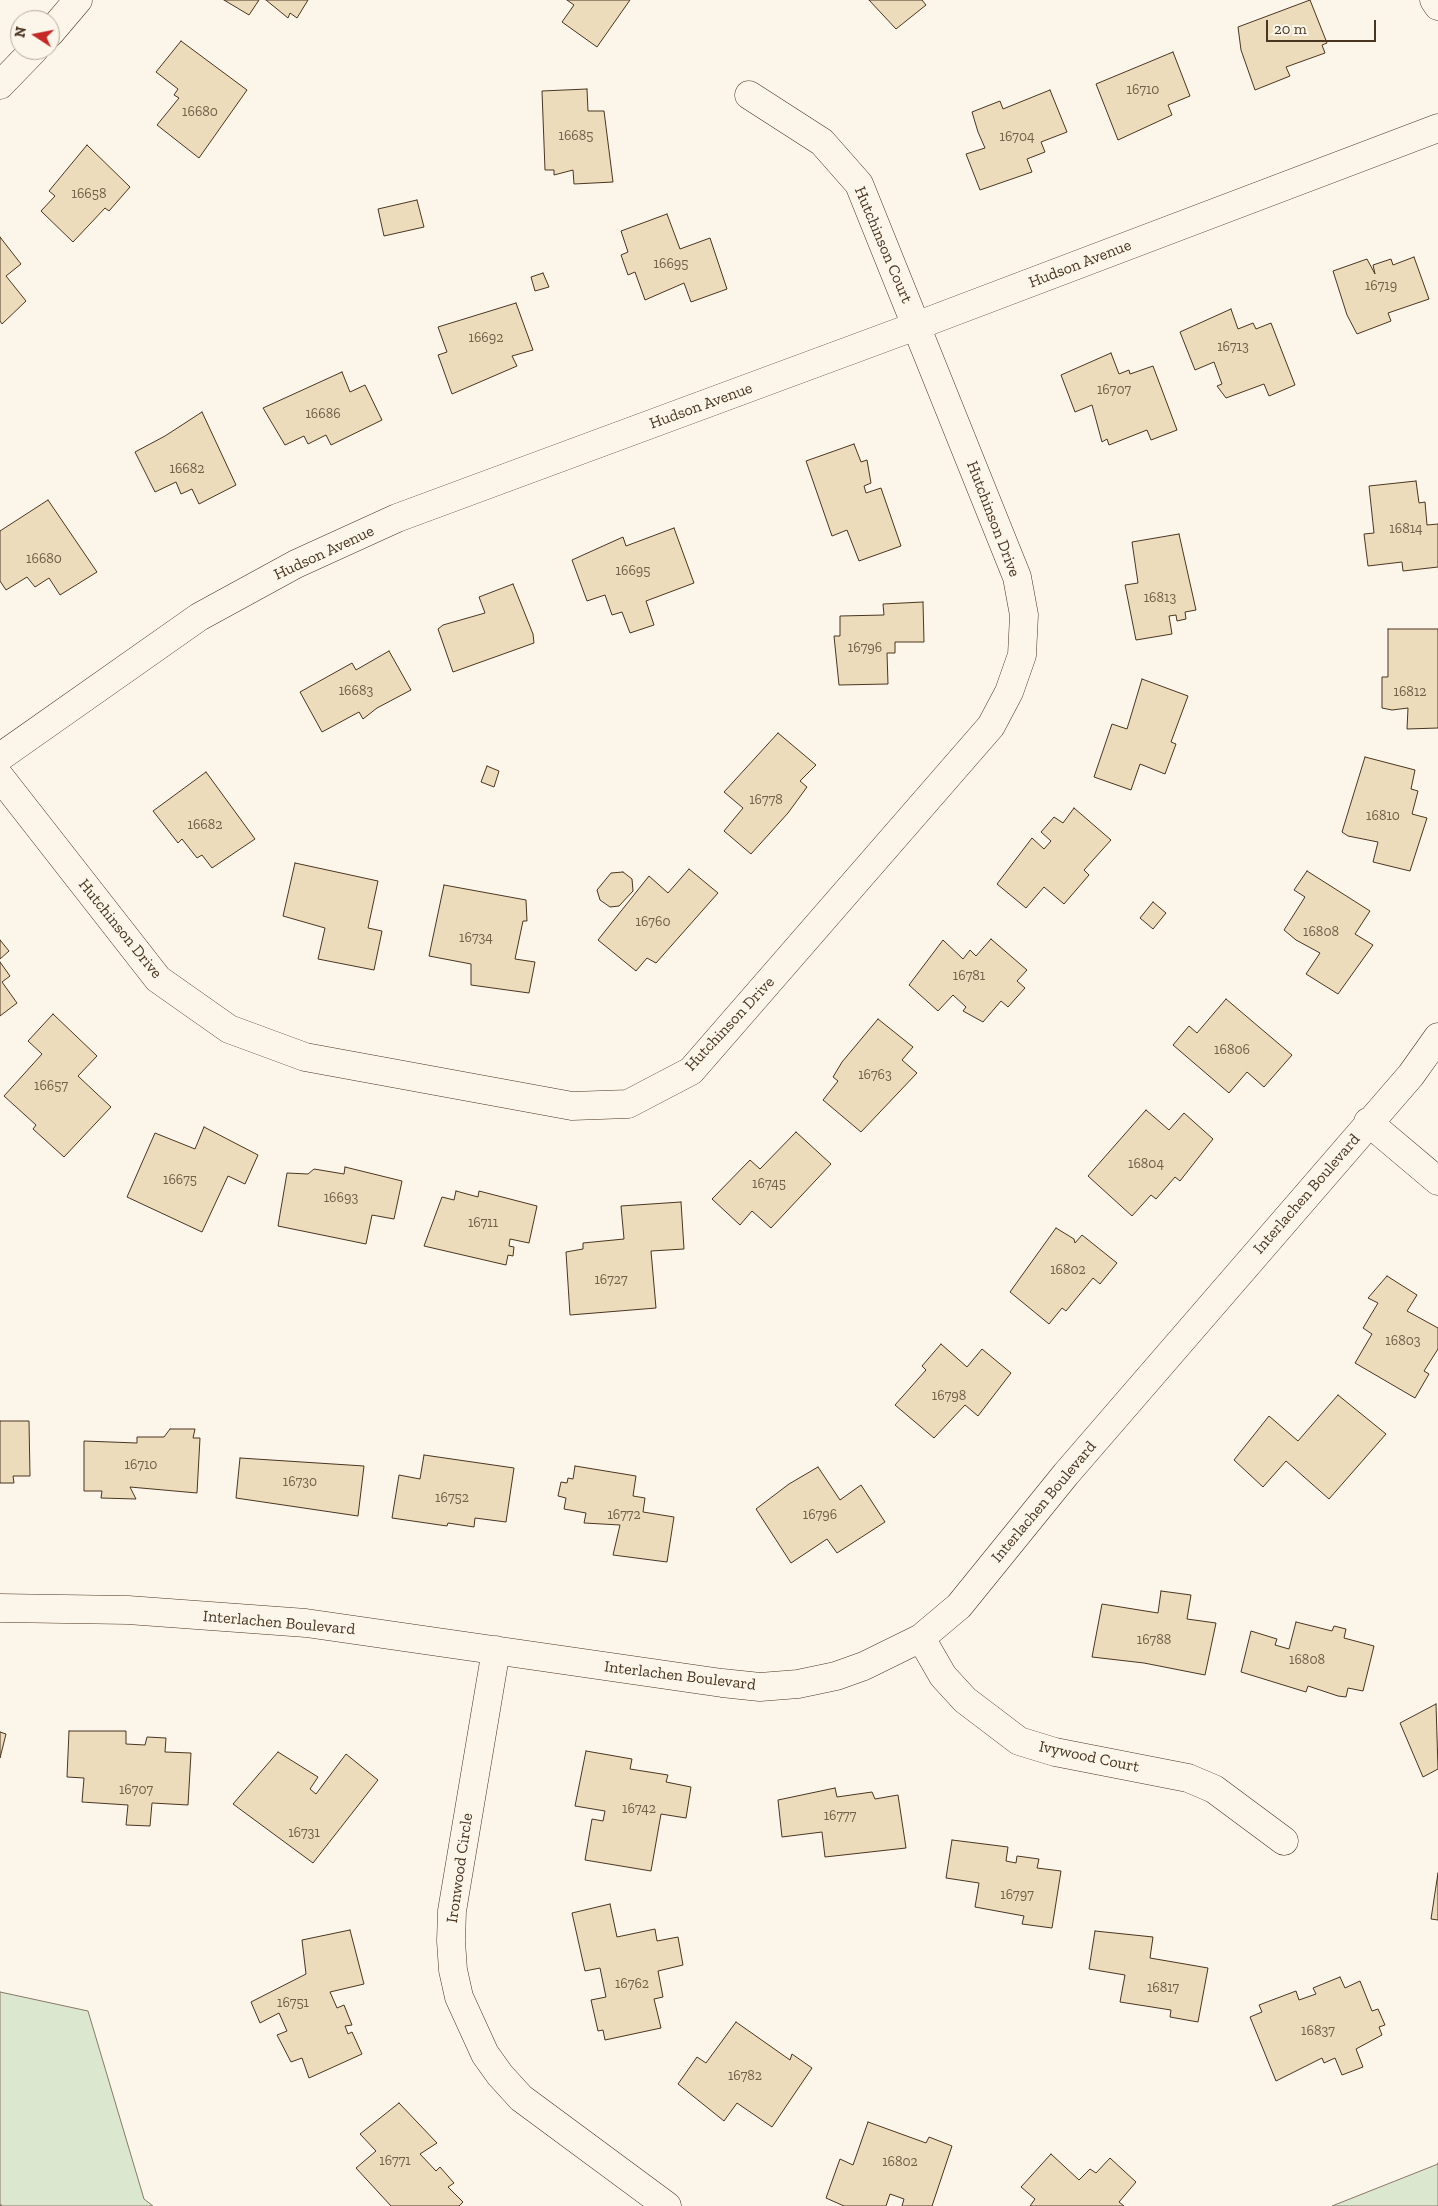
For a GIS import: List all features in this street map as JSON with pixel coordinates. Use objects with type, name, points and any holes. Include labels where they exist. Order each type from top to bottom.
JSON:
[{"type":"street","points":[[60,21],[78,0]]},
{"type":"street","points":[[1434,0],[1438,6]]},
{"type":"street","points":[[0,85],[24,60]]},
{"type":"street","name":"Hutchinson Court","points":[[749,95],[822,142],[859,184],[916,326]]},
{"type":"street","name":"Hudson Avenue","points":[[0,757],[199,617],[296,564],[397,518],[916,326],[1438,128]]},
{"type":"street","name":"Hutchinson Drive","points":[[0,777],[158,979],[229,1029],[305,1057],[572,1106],[628,1104],[691,1071],[991,726],[1009,692],[1022,655],[1024,616],[1017,576],[916,326]]},
{"type":"street","name":"Interlachen Boulevard","points":[[0,1608],[128,1610],[306,1623],[760,1687],[798,1684],[836,1676],[864,1666],[921,1638],[959,1606],[1066,1474],[1368,1122],[1411,1075],[1438,1037]]},
{"type":"street","points":[[1368,1122],[1438,1182]]},
{"type":"street","name":"Ivywood Court","points":[[921,1638],[943,1676],[960,1694],[995,1724],[1019,1741],[1054,1752],[1188,1778],[1214,1789],[1284,1841]]},
{"type":"street","name":"Ironwood Circle","points":[[496,1650],[452,1911],[452,1960],[459,1997],[485,2054],[500,2075],[521,2098],[667,2206]]},
{"type":"green space","points":[[0,1992],[88,2011],[144,2199],[153,2206],[0,2206]]},
{"type":"green space","points":[[1438,2164],[1438,2206],[1332,2206]]},
{"type":"building","points":[[224,0],[259,0],[249,15]]},
{"type":"building","points":[[266,0],[308,0],[297,18],[290,13],[288,18]]},
{"type":"building","points":[[567,0],[630,0],[597,47],[562,22],[574,5]]},
{"type":"building","points":[[869,0],[922,0],[926,5],[896,29]]},
{"type":"building","points":[[1310,0],[1327,43],[1322,45],[1325,53],[1286,67],[1290,76],[1255,90],[1241,50],[1238,27]]},
{"type":"building","points":[[181,41],[247,90],[199,158],[157,125],[179,98],[174,95],[178,89],[156,72]]},
{"type":"building","points":[[1173,52],[1190,96],[1168,105],[1172,115],[1118,140],[1096,84]]},
{"type":"building","points":[[587,89],[588,111],[604,111],[613,182],[574,184],[573,170],[554,175],[554,170],[545,170],[542,91]]},
{"type":"building","points":[[1050,90],[1067,132],[1041,142],[1045,152],[1027,159],[1032,172],[980,190],[966,154],[985,148],[972,112],[1000,101],[1003,109]]},
{"type":"building","points":[[87,145],[130,187],[109,211],[105,208],[73,242],[41,211],[55,196],[49,191]]},
{"type":"building","points":[[417,200],[424,227],[384,236],[378,209]]},
{"type":"building","points":[[667,214],[680,249],[710,238],[727,289],[691,302],[684,283],[645,300],[635,272],[628,275],[621,255],[628,252],[621,231]]},
{"type":"building","points":[[0,237],[21,264],[6,276],[26,301],[2,324],[0,321]]},
{"type":"building","points":[[1414,257],[1429,299],[1388,313],[1391,321],[1357,334],[1347,315],[1333,271],[1367,259],[1375,274],[1373,265],[1391,259],[1393,265]]},
{"type":"building","points":[[543,273],[549,287],[535,291],[531,277]]},
{"type":"building","points":[[516,303],[533,350],[512,356],[517,366],[452,394],[438,355],[447,352],[438,327]]},
{"type":"building","points":[[1231,309],[1238,329],[1253,323],[1256,329],[1271,323],[1295,385],[1269,396],[1264,384],[1226,398],[1217,386],[1222,384],[1214,362],[1195,370],[1180,332]]},
{"type":"building","points":[[1111,353],[1119,374],[1129,370],[1130,374],[1153,366],[1177,430],[1151,440],[1147,430],[1109,445],[1107,439],[1102,442],[1092,405],[1075,412],[1061,375]]},
{"type":"building","points":[[342,372],[350,392],[365,385],[382,420],[331,445],[326,435],[308,444],[304,436],[285,445],[263,408]]},
{"type":"building","points":[[202,412],[236,485],[199,504],[192,489],[181,494],[176,482],[155,492],[135,452],[165,436]]},
{"type":"building","points":[[854,444],[861,462],[867,460],[871,483],[864,486],[866,493],[881,488],[901,546],[859,561],[847,530],[832,536],[806,461]]},
{"type":"building","points":[[1416,481],[1419,503],[1425,502],[1427,525],[1438,524],[1438,567],[1403,571],[1402,562],[1368,566],[1364,534],[1374,533],[1369,486]]},
{"type":"building","points":[[48,500],[97,572],[60,595],[49,578],[35,587],[27,577],[6,590],[0,581],[0,531]]},
{"type":"building","points":[[674,528],[694,583],[646,601],[654,625],[630,633],[622,612],[612,615],[605,595],[587,601],[572,560],[623,537],[626,546]]},
{"type":"building","points":[[1179,534],[1196,610],[1185,612],[1186,619],[1177,621],[1176,615],[1169,616],[1172,634],[1136,640],[1125,585],[1138,583],[1132,542]]},
{"type":"building","points":[[513,584],[533,634],[534,643],[453,672],[438,629],[443,625],[485,613],[479,597]]},
{"type":"building","points":[[923,602],[924,642],[895,642],[895,653],[887,653],[888,684],[839,685],[834,636],[840,636],[840,616],[884,615],[883,604]]},
{"type":"building","points":[[1388,629],[1438,629],[1438,728],[1407,729],[1408,708],[1392,710],[1382,708],[1382,677],[1388,677]]},
{"type":"building","points":[[389,651],[411,690],[377,708],[363,719],[359,712],[322,732],[300,692],[352,663],[356,670]]},
{"type":"building","points":[[1142,679],[1188,696],[1171,742],[1176,744],[1165,774],[1140,764],[1131,790],[1094,777],[1112,724],[1127,729]]},
{"type":"building","points":[[778,733],[816,765],[800,781],[807,787],[788,813],[751,854],[724,831],[743,808],[724,792]]},
{"type":"building","points":[[1365,757],[1415,770],[1411,789],[1418,791],[1412,814],[1427,818],[1410,871],[1373,862],[1378,842],[1348,836],[1342,832]]},
{"type":"building","points":[[487,766],[499,771],[494,787],[481,782]]},
{"type":"building","points":[[206,772],[255,839],[212,868],[202,855],[197,858],[182,839],[178,843],[153,811]]},
{"type":"building","points":[[1074,808],[1111,840],[1084,870],[1089,875],[1064,904],[1044,887],[1026,908],[997,884],[1032,838],[1044,849],[1051,841],[1041,832],[1054,817],[1063,823]]},
{"type":"building","points":[[295,863],[378,881],[368,928],[382,931],[374,970],[318,959],[325,928],[283,916]]},
{"type":"building","points":[[689,869],[718,893],[656,963],[647,958],[636,971],[598,940],[649,876],[668,893]]},
{"type":"building","points":[[1307,871],[1370,911],[1355,934],[1373,945],[1338,994],[1306,974],[1320,953],[1296,940],[1284,930],[1305,897],[1294,890]]},
{"type":"building","points":[[623,872],[632,879],[633,891],[619,906],[610,907],[600,900],[597,890],[611,873]]},
{"type":"building","points":[[444,885],[526,900],[527,921],[523,921],[515,959],[535,962],[529,993],[471,985],[471,964],[429,956]]},
{"type":"building","points":[[1153,902],[1166,913],[1153,929],[1140,918]]},
{"type":"building","points":[[991,939],[1027,970],[1017,981],[1025,988],[1008,1007],[1001,1001],[983,1022],[963,1011],[966,1007],[953,995],[938,1011],[909,985],[943,940],[963,959],[970,950],[976,956]]},
{"type":"building","points":[[0,940],[9,951],[0,959]]},
{"type":"building","points":[[0,962],[10,976],[2,982],[17,1003],[0,1016]]},
{"type":"building","points":[[1226,999],[1292,1055],[1264,1087],[1247,1072],[1229,1093],[1173,1045],[1189,1026],[1197,1033]]},
{"type":"building","points":[[53,1014],[97,1056],[78,1076],[111,1107],[64,1157],[33,1129],[36,1125],[4,1096],[42,1054],[28,1041]]},
{"type":"building","points":[[878,1019],[913,1047],[902,1060],[917,1073],[861,1132],[823,1100],[838,1081],[833,1077],[842,1062]]},
{"type":"building","points":[[1146,1110],[1169,1130],[1184,1113],[1213,1139],[1180,1181],[1175,1177],[1156,1199],[1151,1195],[1132,1216],[1088,1176]]},
{"type":"building","points":[[204,1127],[258,1155],[245,1184],[228,1176],[202,1232],[127,1197],[155,1133],[195,1149]]},
{"type":"building","points":[[796,1132],[831,1164],[771,1228],[752,1211],[740,1225],[712,1199],[750,1160],[760,1169]]},
{"type":"building","points":[[345,1167],[402,1181],[394,1219],[372,1215],[366,1244],[278,1226],[287,1173],[308,1174],[314,1169],[344,1174]]},
{"type":"building","points":[[456,1191],[478,1197],[479,1191],[537,1206],[529,1243],[510,1239],[509,1246],[514,1247],[513,1256],[508,1255],[506,1265],[424,1246],[442,1197],[454,1200]]},
{"type":"building","points":[[681,1202],[684,1249],[651,1251],[656,1308],[570,1315],[566,1252],[583,1249],[583,1243],[624,1239],[621,1206]]},
{"type":"building","points":[[1056,1228],[1074,1239],[1075,1243],[1082,1235],[1117,1263],[1100,1284],[1093,1278],[1066,1311],[1062,1308],[1049,1324],[1010,1292]]},
{"type":"building","points":[[1387,1276],[1417,1295],[1407,1311],[1438,1328],[1438,1349],[1424,1371],[1429,1374],[1415,1398],[1355,1363],[1372,1334],[1363,1328],[1378,1303],[1368,1298]]},
{"type":"building","points":[[941,1344],[967,1367],[982,1349],[1011,1373],[978,1416],[965,1405],[934,1438],[895,1405],[926,1370],[922,1366]]},
{"type":"building","points":[[1338,1395],[1386,1434],[1329,1499],[1286,1461],[1263,1487],[1234,1460],[1269,1416],[1298,1441]]},
{"type":"building","points":[[0,1421],[29,1421],[30,1476],[13,1476],[14,1483],[0,1483]]},
{"type":"building","points":[[170,1429],[195,1429],[193,1438],[200,1438],[197,1493],[130,1487],[136,1499],[101,1498],[102,1491],[84,1491],[84,1441],[137,1443],[137,1437],[164,1437]]},
{"type":"building","points":[[424,1455],[514,1468],[506,1522],[475,1518],[474,1527],[448,1523],[447,1526],[392,1518],[399,1475],[420,1479]]},
{"type":"building","points":[[240,1458],[364,1466],[358,1516],[236,1498]]},
{"type":"building","points":[[575,1466],[636,1476],[633,1496],[645,1498],[643,1512],[674,1517],[667,1562],[613,1555],[620,1525],[584,1523],[586,1513],[564,1509],[566,1498],[558,1496],[561,1482],[567,1483],[568,1478],[573,1479]]},
{"type":"building","points":[[818,1467],[840,1500],[861,1485],[885,1522],[837,1553],[827,1539],[791,1563],[756,1509],[789,1484]]},
{"type":"building","points":[[1161,1591],[1191,1595],[1187,1619],[1216,1623],[1205,1675],[1144,1663],[1092,1657],[1102,1604],[1158,1613]]},
{"type":"building","points":[[1296,1622],[1332,1631],[1334,1626],[1346,1629],[1344,1638],[1374,1646],[1363,1691],[1348,1688],[1346,1697],[1308,1686],[1306,1692],[1241,1672],[1251,1631],[1277,1639],[1275,1645],[1289,1649]]},
{"type":"building","points":[[1436,1704],[1438,1769],[1423,1777],[1400,1723]]},
{"type":"building","points":[[69,1731],[126,1731],[126,1744],[145,1745],[147,1737],[166,1738],[165,1752],[191,1753],[188,1805],[152,1803],[150,1826],[126,1825],[128,1805],[82,1802],[84,1778],[67,1777]]},
{"type":"building","points":[[0,1732],[6,1734],[0,1758]]},
{"type":"building","points":[[586,1751],[632,1759],[630,1769],[668,1775],[666,1782],[691,1787],[686,1818],[661,1814],[651,1871],[585,1860],[592,1819],[603,1821],[605,1811],[575,1806]]},
{"type":"building","points":[[278,1752],[318,1777],[310,1789],[316,1794],[346,1754],[378,1780],[313,1863],[233,1804]]},
{"type":"building","points":[[835,1788],[837,1797],[872,1792],[875,1799],[898,1795],[906,1848],[825,1857],[822,1832],[782,1837],[778,1800]]},
{"type":"building","points":[[952,1840],[1008,1847],[1006,1861],[1016,1863],[1017,1856],[1039,1859],[1037,1868],[1061,1871],[1052,1928],[1022,1924],[1024,1916],[975,1907],[979,1883],[946,1878]]},
{"type":"building","points":[[1438,1873],[1438,1920],[1431,1919]]},
{"type":"building","points":[[610,1904],[617,1937],[655,1929],[657,1941],[678,1937],[683,1965],[658,1971],[663,1997],[654,1999],[661,2028],[605,2040],[603,2030],[598,2031],[591,2000],[606,1997],[600,1968],[585,1971],[572,1913]]},
{"type":"building","points":[[350,1930],[364,1984],[330,1992],[337,2008],[344,2005],[352,2025],[345,2026],[348,2034],[352,2032],[362,2054],[309,2078],[302,2058],[291,2062],[277,2035],[287,2031],[279,2013],[260,2023],[251,2002],[306,1974],[302,1940]]},
{"type":"building","points":[[1095,1931],[1153,1937],[1150,1958],[1208,1968],[1198,2022],[1170,2017],[1171,2010],[1120,2002],[1125,1975],[1089,1969]]},
{"type":"building","points":[[1340,1977],[1345,1988],[1360,1981],[1372,2011],[1378,2009],[1385,2025],[1379,2027],[1382,2035],[1356,2049],[1363,2067],[1342,2075],[1335,2058],[1324,2063],[1322,2058],[1276,2081],[1250,2017],[1262,2012],[1259,2005],[1296,1991],[1299,2000],[1316,1994],[1313,1988]]},
{"type":"building","points":[[736,2022],[790,2060],[792,2054],[812,2068],[772,2127],[737,2103],[724,2121],[678,2084],[697,2057],[706,2063]]},
{"type":"building","points":[[399,2103],[437,2143],[420,2154],[436,2171],[440,2167],[454,2183],[448,2187],[463,2202],[459,2206],[391,2206],[356,2168],[376,2151],[360,2134]]},
{"type":"building","points":[[868,2122],[926,2143],[929,2137],[952,2146],[932,2206],[902,2206],[904,2199],[890,2194],[886,2206],[844,2206],[826,2198],[840,2159],[853,2165]]},
{"type":"building","points":[[1051,2154],[1079,2180],[1090,2169],[1096,2173],[1110,2158],[1136,2182],[1119,2202],[1124,2206],[1030,2206],[1035,2199],[1021,2187]]}]
